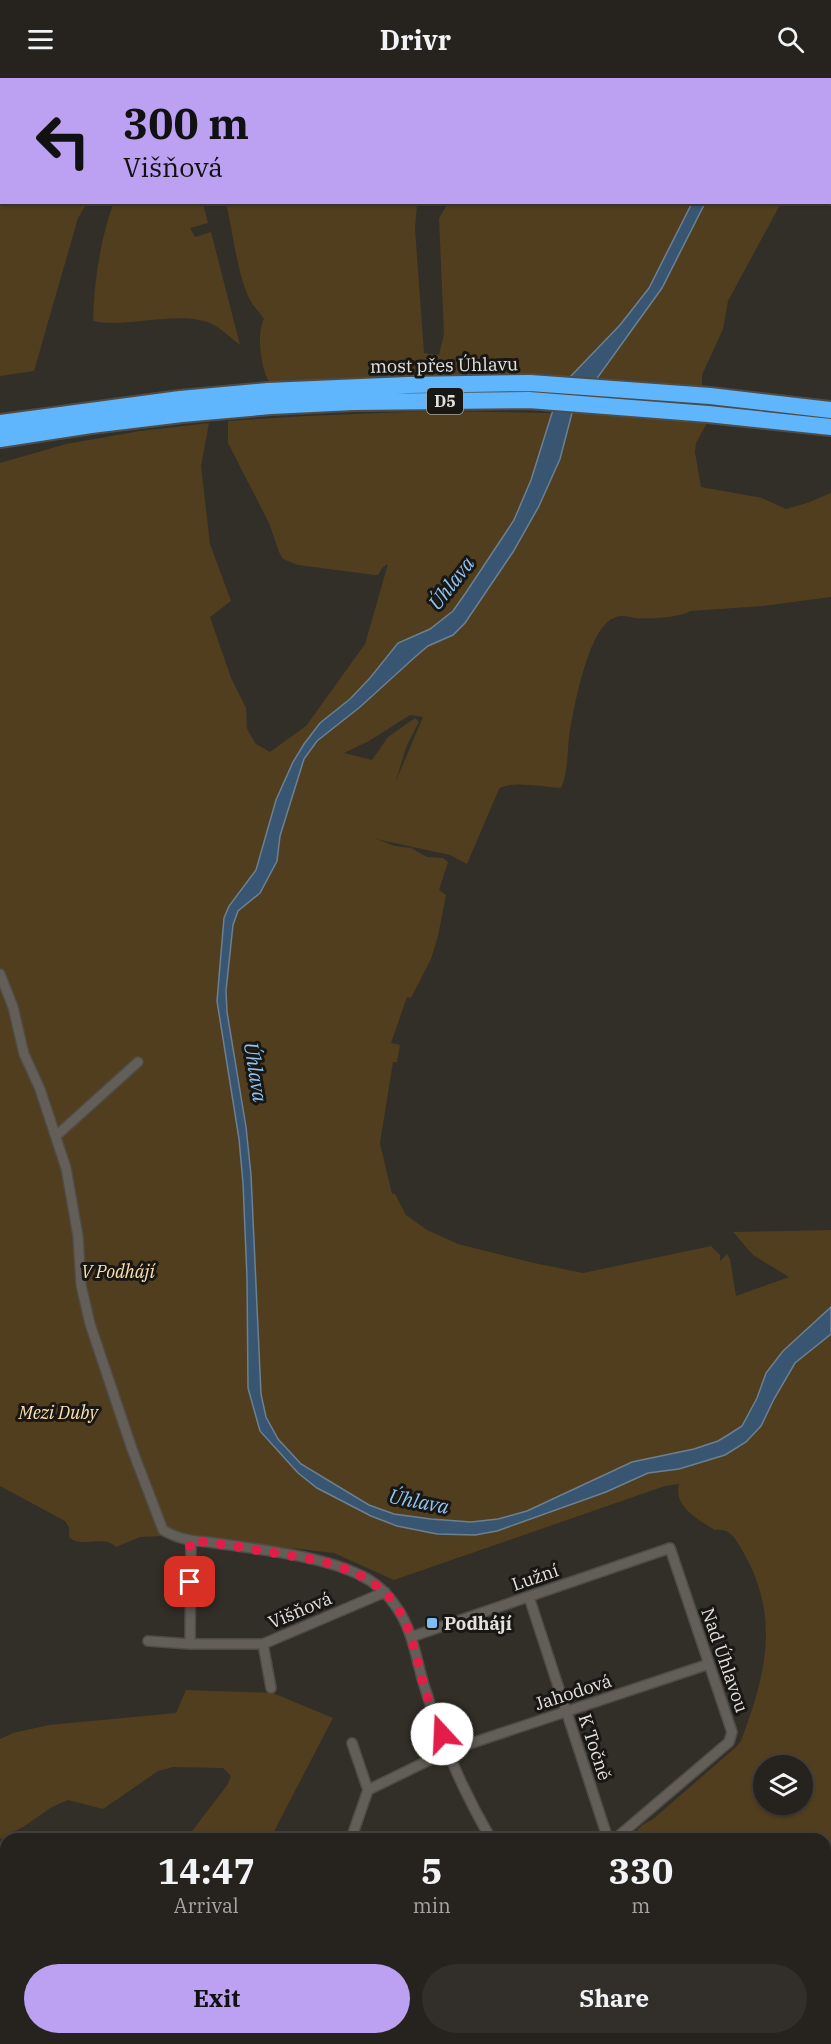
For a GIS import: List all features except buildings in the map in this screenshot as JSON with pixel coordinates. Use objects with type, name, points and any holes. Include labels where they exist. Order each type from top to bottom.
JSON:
[{"type":"highway","name":"most přes Úhlavu","points":[[181,407],[352,386],[530,383],[710,396],[831,410]]},
{"type":"highway","name":"most přes Úhlavu","points":[[181,407],[529,400],[708,414],[831,427]]},
{"type":"highway","name":"D5","points":[[0,423],[181,407]]},
{"type":"highway","name":"D5","points":[[0,439],[91,425],[181,407]]},
{"type":"street","points":[[0,974],[13,1007],[24,1054],[40,1089],[66,1168],[78,1236],[81,1285],[93,1334],[132,1449],[163,1530],[175,1538],[335,1565],[362,1576],[385,1592],[397,1607],[411,1637],[424,1685],[448,1751],[477,1816],[487,1833]]},
{"type":"street","points":[[56,1136],[138,1062]]},
{"type":"street","points":[[190,1541],[190,1644]]},
{"type":"street","name":"Lužní","points":[[411,1637],[670,1548]]},
{"type":"street","name":"Nad Úhlavou","points":[[622,1833],[729,1742],[732,1732],[670,1548]]},
{"type":"street","name":"Višňová","points":[[148,1641],[190,1644],[263,1644],[385,1592]]},
{"type":"street","name":"K Točně","points":[[529,1597],[606,1833]]},
{"type":"street","points":[[263,1644],[271,1688]]},
{"type":"street","name":"Jahodová","points":[[368,1790],[448,1751],[709,1664]]},
{"type":"street","points":[[352,1743],[368,1790],[353,1833]]},
{"type":"green space","points":[[0,204],[86,204],[78,218],[34,371],[0,376]]},
{"type":"green space","points":[[113,204],[203,204],[208,223],[190,228],[195,237],[211,232],[240,345],[214,325],[201,320],[171,318],[123,323],[93,321],[99,261]]},
{"type":"green space","points":[[226,204],[417,204],[415,229],[424,353],[439,355],[444,334],[439,218],[447,204],[691,204],[649,288],[620,325],[570,377],[406,375],[269,382],[260,351],[260,333],[264,319],[252,303],[239,266]]},
{"type":"green space","points":[[704,204],[780,204],[728,301],[723,329],[702,375],[702,386],[598,378],[662,288]]},
{"type":"green space","points":[[432,411],[552,413],[531,480],[514,520],[453,611],[430,629],[398,643],[370,678],[304,744],[276,800],[256,870],[229,906],[224,918],[217,1001],[239,1139],[247,1278],[260,1431],[298,1473],[397,1526],[475,1535],[497,1531],[606,1492],[648,1473],[679,1469],[725,1455],[746,1442],[761,1426],[795,1363],[831,1334],[831,1833],[635,1833],[741,1741],[763,1669],[766,1645],[765,1622],[762,1598],[754,1574],[732,1535],[708,1526],[683,1506],[678,1492],[679,1484],[665,1486],[394,1580],[334,1553],[183,1535],[140,1537],[116,1547],[105,1542],[80,1542],[69,1537],[69,1527],[65,1521],[0,1486],[0,463],[66,444],[140,431],[209,423],[201,466],[210,544],[231,601],[210,617],[231,678],[246,708],[247,729],[256,744],[270,752],[306,726],[365,644],[388,564],[378,575],[375,575],[298,565],[283,559],[269,523],[228,443],[228,421]]},
{"type":"green space","points":[[572,413],[707,423],[696,443],[695,452],[701,487],[762,498],[786,509],[831,493],[831,597],[763,606],[690,611],[664,618],[616,617],[601,629],[582,675],[561,788],[520,784],[499,789],[467,864],[450,855],[376,839],[395,846],[411,848],[427,857],[443,858],[448,862],[439,890],[446,895],[431,959],[411,998],[407,997],[391,1043],[400,1045],[397,1062],[393,1062],[380,1143],[392,1194],[395,1194],[406,1215],[427,1230],[458,1244],[583,1273],[711,1246],[720,1255],[720,1261],[727,1254],[730,1259],[736,1296],[789,1277],[753,1255],[733,1232],[831,1230],[831,1307],[783,1351],[766,1373],[743,1426],[718,1441],[694,1449],[632,1462],[527,1511],[498,1519],[471,1522],[394,1514],[369,1505],[301,1464],[278,1439],[266,1417],[261,1394],[251,1175],[246,1127],[227,1012],[226,991],[233,925],[238,911],[260,893],[277,861],[280,836],[304,759],[317,741],[360,707],[428,646],[453,635],[465,623],[513,552],[539,506],[560,459]],"holes":[[[410,715],[423,717],[395,783],[407,745],[419,722],[415,718],[388,737],[372,760],[344,753],[369,741]]]},
{"type":"green space","points":[[186,1690],[273,1693],[333,1718],[273,1833],[191,1833],[228,1784],[231,1776],[223,1768],[173,1767],[158,1771],[103,1809],[68,1800],[52,1807],[12,1833],[0,1833],[0,1739],[13,1733],[49,1725],[176,1713]]},
{"type":"water","points":[[691,204],[704,204],[662,288],[572,413],[560,459],[539,506],[513,552],[465,623],[453,635],[428,646],[360,707],[317,741],[304,759],[280,836],[277,861],[260,893],[238,911],[233,925],[226,991],[227,1012],[246,1127],[251,1175],[261,1394],[266,1417],[278,1439],[301,1464],[369,1505],[394,1514],[471,1522],[498,1519],[527,1511],[632,1462],[694,1449],[718,1441],[742,1426],[757,1398],[766,1373],[783,1351],[831,1307],[831,1334],[795,1363],[761,1426],[746,1442],[725,1455],[679,1469],[648,1473],[606,1492],[497,1531],[475,1535],[437,1534],[397,1526],[371,1516],[317,1488],[298,1473],[260,1431],[248,1388],[247,1278],[239,1139],[217,1001],[224,918],[229,906],[256,870],[276,800],[304,744],[320,723],[350,699],[370,678],[398,643],[430,629],[453,611],[514,520],[531,480],[552,413],[570,377],[620,325],[649,288]]},
{"type":"place","name":"Podhájí","points":[[432,1623]]},
{"type":"route","points":[[190,1582],[190,1541],[209,1542],[303,1558],[335,1565],[362,1576],[385,1592],[397,1607],[406,1624],[424,1685],[442,1734]]},
{"type":"water label","name":"Úhlava","points":[[451,583]]},
{"type":"water label","name":"Úhlava","points":[[256,1072]]},
{"type":"water label","name":"Úhlava","points":[[419,1501]]},
{"type":"park label","name":"V Podhájí","points":[[118,1271]]},
{"type":"park label","name":"Mezi Duby","points":[[58,1412]]}]
